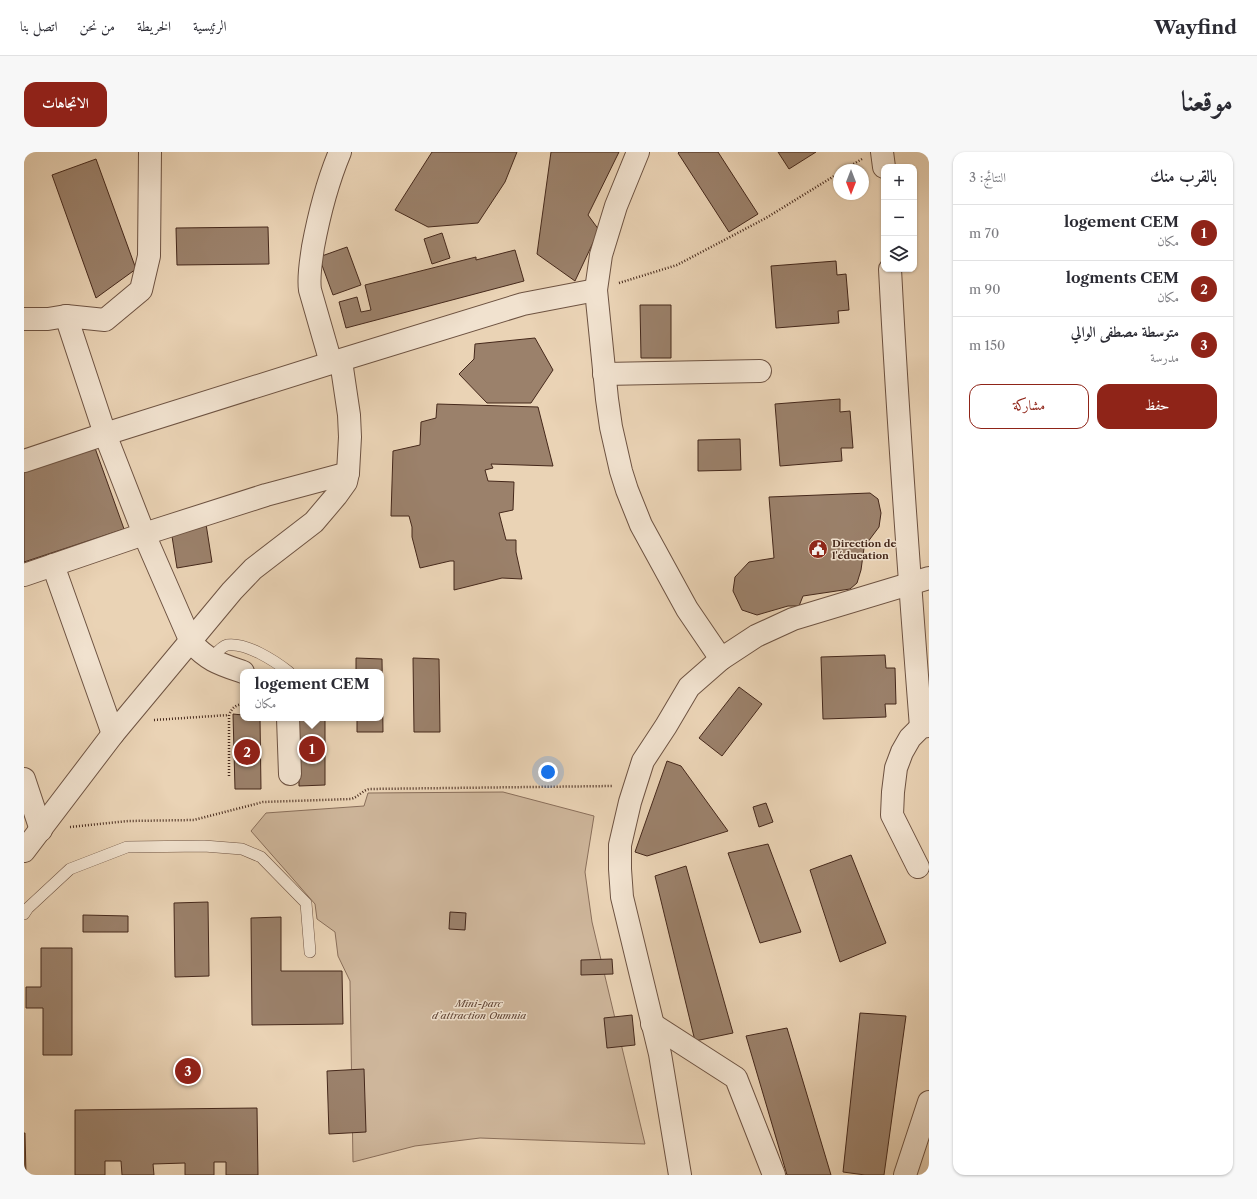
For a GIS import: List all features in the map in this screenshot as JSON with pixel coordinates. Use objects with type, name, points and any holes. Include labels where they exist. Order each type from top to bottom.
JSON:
[{"type":"street","points":[[24,319],[48,319],[66,316],[105,320],[141,290],[149,256],[150,152]]},
{"type":"street","points":[[24,852],[113,734],[232,592],[253,569],[314,522],[342,489],[346,482],[350,438],[349,415],[336,362],[310,290],[309,278],[320,210],[330,176],[340,152]]},
{"type":"street","points":[[638,152],[616,206],[601,254],[596,290],[604,374],[612,433],[621,471],[629,496],[641,524],[676,590],[698,626],[721,659]]},
{"type":"street","points":[[890,272],[897,401],[919,581],[925,726],[910,738],[902,752],[894,780],[892,815],[918,867]]},
{"type":"street","points":[[24,461],[105,434],[523,304],[596,290]]},
{"type":"street","points":[[66,316],[105,434],[144,534],[191,642],[210,660],[240,671]]},
{"type":"street","points":[[604,374],[760,371]]},
{"type":"street","points":[[24,575],[144,534],[266,495],[348,473]]},
{"type":"street","points":[[53,565],[113,734]]},
{"type":"street","points":[[680,1175],[660,1054],[622,897],[620,845],[630,802],[643,761],[689,687],[721,659],[756,636],[793,619],[919,581]]},
{"type":"street","points":[[288,721],[290,774]]},
{"type":"street","points":[[24,779],[41,830]]},
{"type":"street","points":[[652,1024],[736,1078],[774,1175]]},
{"type":"street","points":[[905,1175],[929,1102]]},
{"type":"lane","points":[[210,660],[221,648],[226,645],[238,646],[250,649],[277,663],[285,669]]},
{"type":"lane","points":[[24,914],[28,908],[70,869],[127,847],[204,846],[242,849],[261,857],[306,903],[310,952]]},
{"type":"path","points":[[860,164],[878,158]]},
{"type":"path","points":[[596,290],[677,265],[766,218],[833,177]]},
{"type":"path","points":[[229,776],[229,715],[231,710],[236,705],[240,704]]},
{"type":"path","points":[[147,720],[229,715]]},
{"type":"path","points":[[41,830],[56,831],[71,827],[128,821],[194,820],[263,802],[352,799],[358,797],[368,788],[635,786]]},
{"type":"green space","name":"Mini-parc d’attraction Oumnia","points":[[503,792],[594,816],[585,872],[592,922],[645,1144],[480,1138],[415,1146],[353,1162],[350,981],[338,956],[335,932],[317,919],[315,904],[251,831],[266,813],[364,806],[368,793]]},
{"type":"building","points":[[432,152],[517,152],[505,182],[478,223],[428,227],[395,210]]},
{"type":"building","points":[[551,152],[619,152],[588,215],[599,230],[575,281],[537,254]]},
{"type":"building","points":[[718,152],[758,214],[729,232],[678,153]]},
{"type":"building","points":[[778,152],[816,152],[789,169]]},
{"type":"building","points":[[96,159],[136,269],[96,298],[52,175]]},
{"type":"building","points":[[268,227],[269,264],[177,265],[176,228]]},
{"type":"building","points":[[442,233],[450,258],[432,264],[424,239]]},
{"type":"building","points":[[347,247],[361,285],[333,295],[319,257]]},
{"type":"building","points":[[515,250],[524,281],[346,328],[339,302],[357,297],[361,312],[371,310],[365,285],[476,257],[476,260]]},
{"type":"building","points":[[836,261],[837,275],[846,274],[849,310],[838,311],[839,323],[776,328],[771,266]]},
{"type":"building","points":[[640,305],[671,305],[671,358],[641,358]]},
{"type":"building","points":[[535,338],[553,370],[531,403],[487,403],[459,374],[474,359],[475,344]]},
{"type":"building","points":[[840,399],[840,412],[850,411],[853,448],[841,448],[842,461],[780,466],[775,404]]},
{"type":"building","points":[[437,404],[538,407],[553,466],[491,464],[493,468],[485,470],[488,481],[514,482],[513,510],[499,513],[506,540],[516,540],[516,552],[522,579],[502,578],[454,590],[454,561],[420,568],[412,537],[412,527],[409,516],[391,516],[393,451],[420,445],[421,422],[436,418]]},
{"type":"building","points":[[740,439],[741,470],[698,471],[698,440]]},
{"type":"building","points":[[95,448],[124,529],[24,562],[24,472]]},
{"type":"building","points":[[870,493],[878,499],[881,513],[879,527],[864,548],[861,570],[857,583],[850,589],[803,596],[799,606],[788,606],[757,615],[742,610],[733,591],[735,577],[749,562],[774,558],[769,497]]},
{"type":"building","points":[[206,524],[212,562],[177,568],[171,530]]},
{"type":"building","points":[[885,655],[886,668],[895,668],[896,704],[885,704],[886,717],[823,719],[821,657]]},
{"type":"building","points":[[356,658],[382,659],[382,669],[356,669]]},
{"type":"building","points":[[413,658],[439,659],[440,732],[414,732]]},
{"type":"building","points":[[739,687],[762,704],[722,756],[699,738]]},
{"type":"building","points":[[233,714],[240,715],[240,721],[260,721],[261,789],[235,789]]},
{"type":"building","points":[[298,721],[325,721],[325,785],[299,786]]},
{"type":"building","points":[[357,721],[383,721],[383,732],[357,732]]},
{"type":"building","points":[[667,761],[681,766],[728,831],[647,856],[635,852]]},
{"type":"building","points":[[766,803],[773,822],[759,827],[753,807]]},
{"type":"building","points":[[768,844],[801,932],[760,943],[728,853]]},
{"type":"building","points":[[851,855],[886,943],[840,962],[810,870]]},
{"type":"building","points":[[686,866],[733,1033],[695,1041],[655,876]]},
{"type":"building","points":[[208,902],[209,976],[175,977],[174,903]]},
{"type":"building","points":[[450,912],[466,913],[465,930],[449,929]]},
{"type":"building","points":[[83,915],[128,916],[128,932],[83,932]]},
{"type":"building","points":[[281,917],[281,971],[342,971],[343,1024],[252,1025],[251,918]]},
{"type":"building","points":[[41,948],[72,948],[72,1055],[43,1055],[43,1008],[26,1008],[26,987],[41,987]]},
{"type":"building","points":[[612,959],[613,974],[581,975],[581,960]]},
{"type":"building","points":[[860,1013],[906,1016],[884,1175],[865,1175],[843,1172]]},
{"type":"building","points":[[632,1015],[635,1045],[607,1048],[604,1018]]},
{"type":"building","points":[[787,1028],[831,1175],[787,1175],[746,1036]]},
{"type":"building","points":[[364,1069],[366,1132],[329,1134],[327,1071]]},
{"type":"building","points":[[257,1108],[258,1175],[226,1175],[226,1162],[214,1162],[214,1175],[185,1175],[185,1163],[153,1164],[154,1175],[122,1175],[121,1161],[105,1161],[105,1175],[75,1175],[75,1110]]},
{"type":"building","points":[[25,1133],[26,1175],[24,1175]]},
{"type":"place","name":"Direction de l'éducation","points":[[818,549]]},
{"type":"place","name":"logement CEM","points":[[312,749]]},
{"type":"place","name":"logments CEM","points":[[247,752]]},
{"type":"place","name":"متوسطة مصطفى الوالي","points":[[188,1071]]}]
